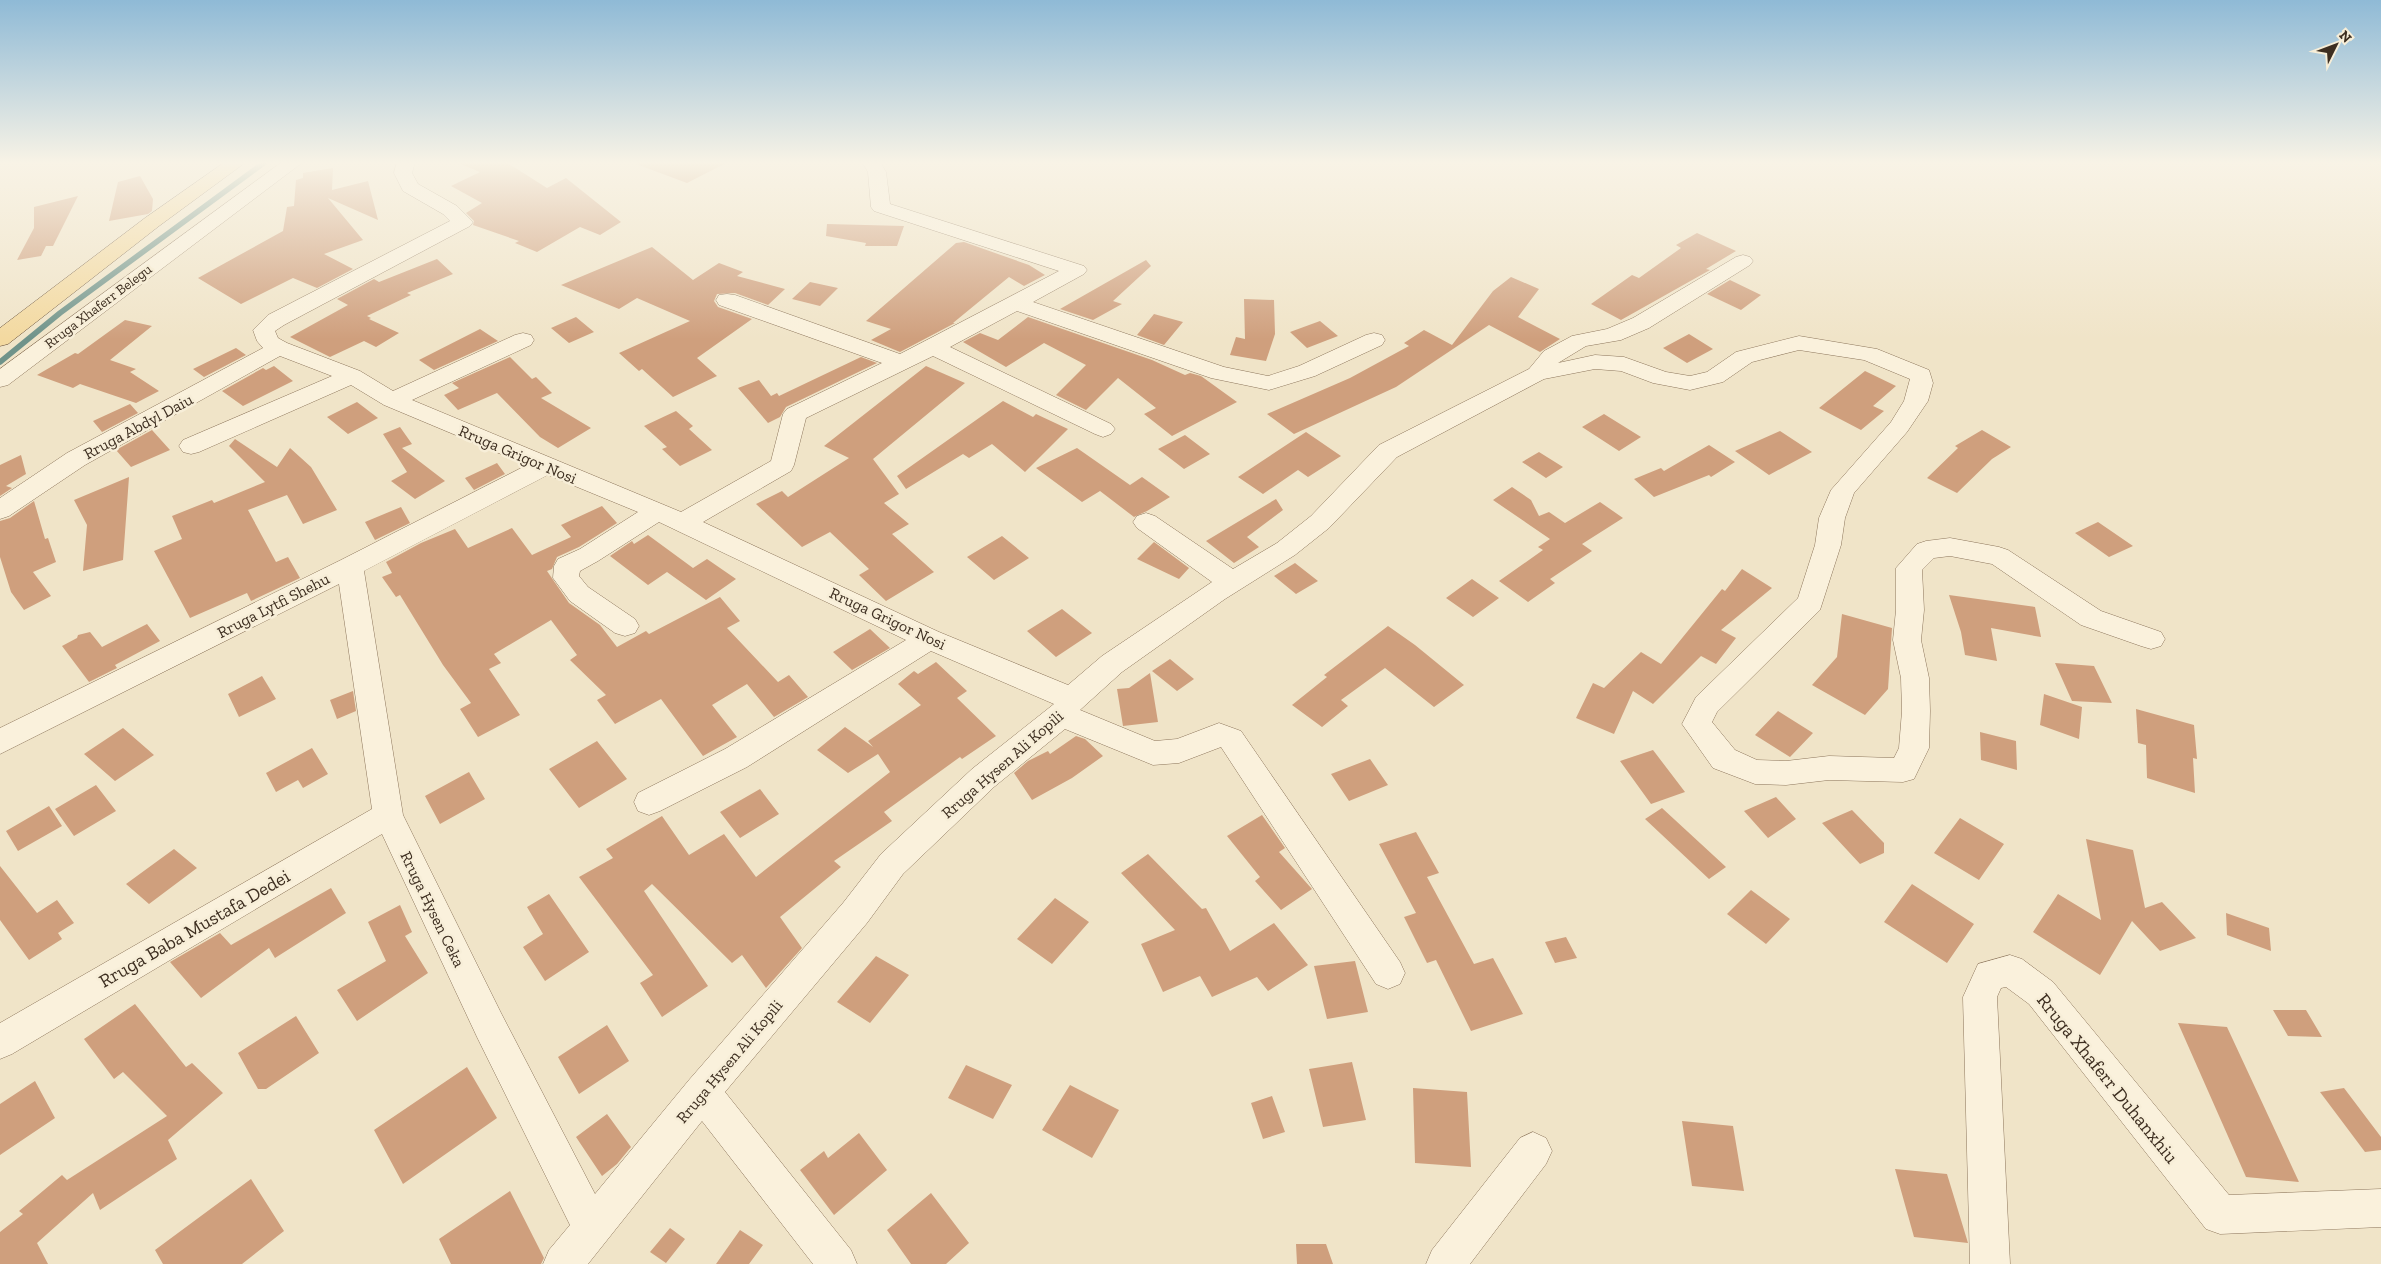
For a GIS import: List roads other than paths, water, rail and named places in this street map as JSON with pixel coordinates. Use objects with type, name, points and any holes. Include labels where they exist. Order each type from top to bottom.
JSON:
[{"type":"main road","points":[[0,339],[153,221]]},
{"type":"street","name":"Rruga Xhaferr Belegu","points":[[0,380],[214,221]]},
{"type":"street","name":"Rruga Grigor Nosi","points":[[462,221],[276,320],[264,330],[268,341],[279,348],[352,376],[392,400],[545,466],[683,522],[929,639],[1066,707],[1152,753],[1179,751],[1219,735],[1231,740],[1388,973]]},
{"type":"street","points":[[683,522],[782,465],[795,414],[933,347],[1077,270],[925,221]]},
{"type":"street","points":[[1537,374],[1552,356],[1580,341],[1613,335],[1641,323],[1743,261]]},
{"type":"street","points":[[727,300],[901,362]]},
{"type":"street","points":[[1015,303],[1219,373],[1269,383],[1307,371],[1374,340]]},
{"type":"street","points":[[392,400],[523,340]]},
{"type":"street","points":[[1537,374],[1595,362],[1624,364],[1660,378],[1690,383],[1714,377],[1744,358],[1770,349],[1799,343],[1869,354],[1921,375],[1922,383],[1916,401],[1899,427],[1843,490],[1832,518],[1828,545],[1810,603],[1712,700],[1697,724],[1724,759],[1755,772],[1786,773],[1829,768],[1903,770],[1914,748],[1916,711],[1915,678],[1907,640],[1910,610],[1909,568],[1926,550],[1950,547],[1999,556],[2091,618],[2152,639]]},
{"type":"street","points":[[933,347],[1103,429]]},
{"type":"street","name":"Rruga Abdyl Daiu","points":[[0,510],[76,459],[279,348]]},
{"type":"street","name":"Rruga Hysen Ali Kopili","points":[[563,1264],[702,1092],[855,913],[892,864],[983,778],[1066,707],[1112,664],[1232,582],[1286,549],[1320,522],[1388,451],[1537,374]]},
{"type":"street","points":[[191,446],[352,376]]},
{"type":"street","name":"Rruga Lytfi Shehu","points":[[0,742],[350,567],[545,466]]},
{"type":"street","points":[[625,626],[579,594],[566,578],[567,566],[589,555],[658,511]]},
{"type":"street","points":[[1146,522],[1232,582]]},
{"type":"street","name":"Rruga Hysen Ceka","points":[[350,567],[388,815],[489,1025],[591,1227]]},
{"type":"street","points":[[649,802],[736,758],[929,639]]},
{"type":"street","name":"Rruga Baba Mustafa Dedei","points":[[0,1042],[388,815]]},
{"type":"street","name":"Rruga Xhaferr Duhanxhiu","points":[[1990,1264],[1980,997],[1990,975],[2010,970],[2041,993],[2220,1215],[2381,1208]]},
{"type":"street","points":[[702,1092],[789,1201],[836,1264]]},
{"type":"street","points":[[1446,1264],[1533,1151]]},
{"type":"waterway","points":[[0,362],[60,313],[185,221]]}]
